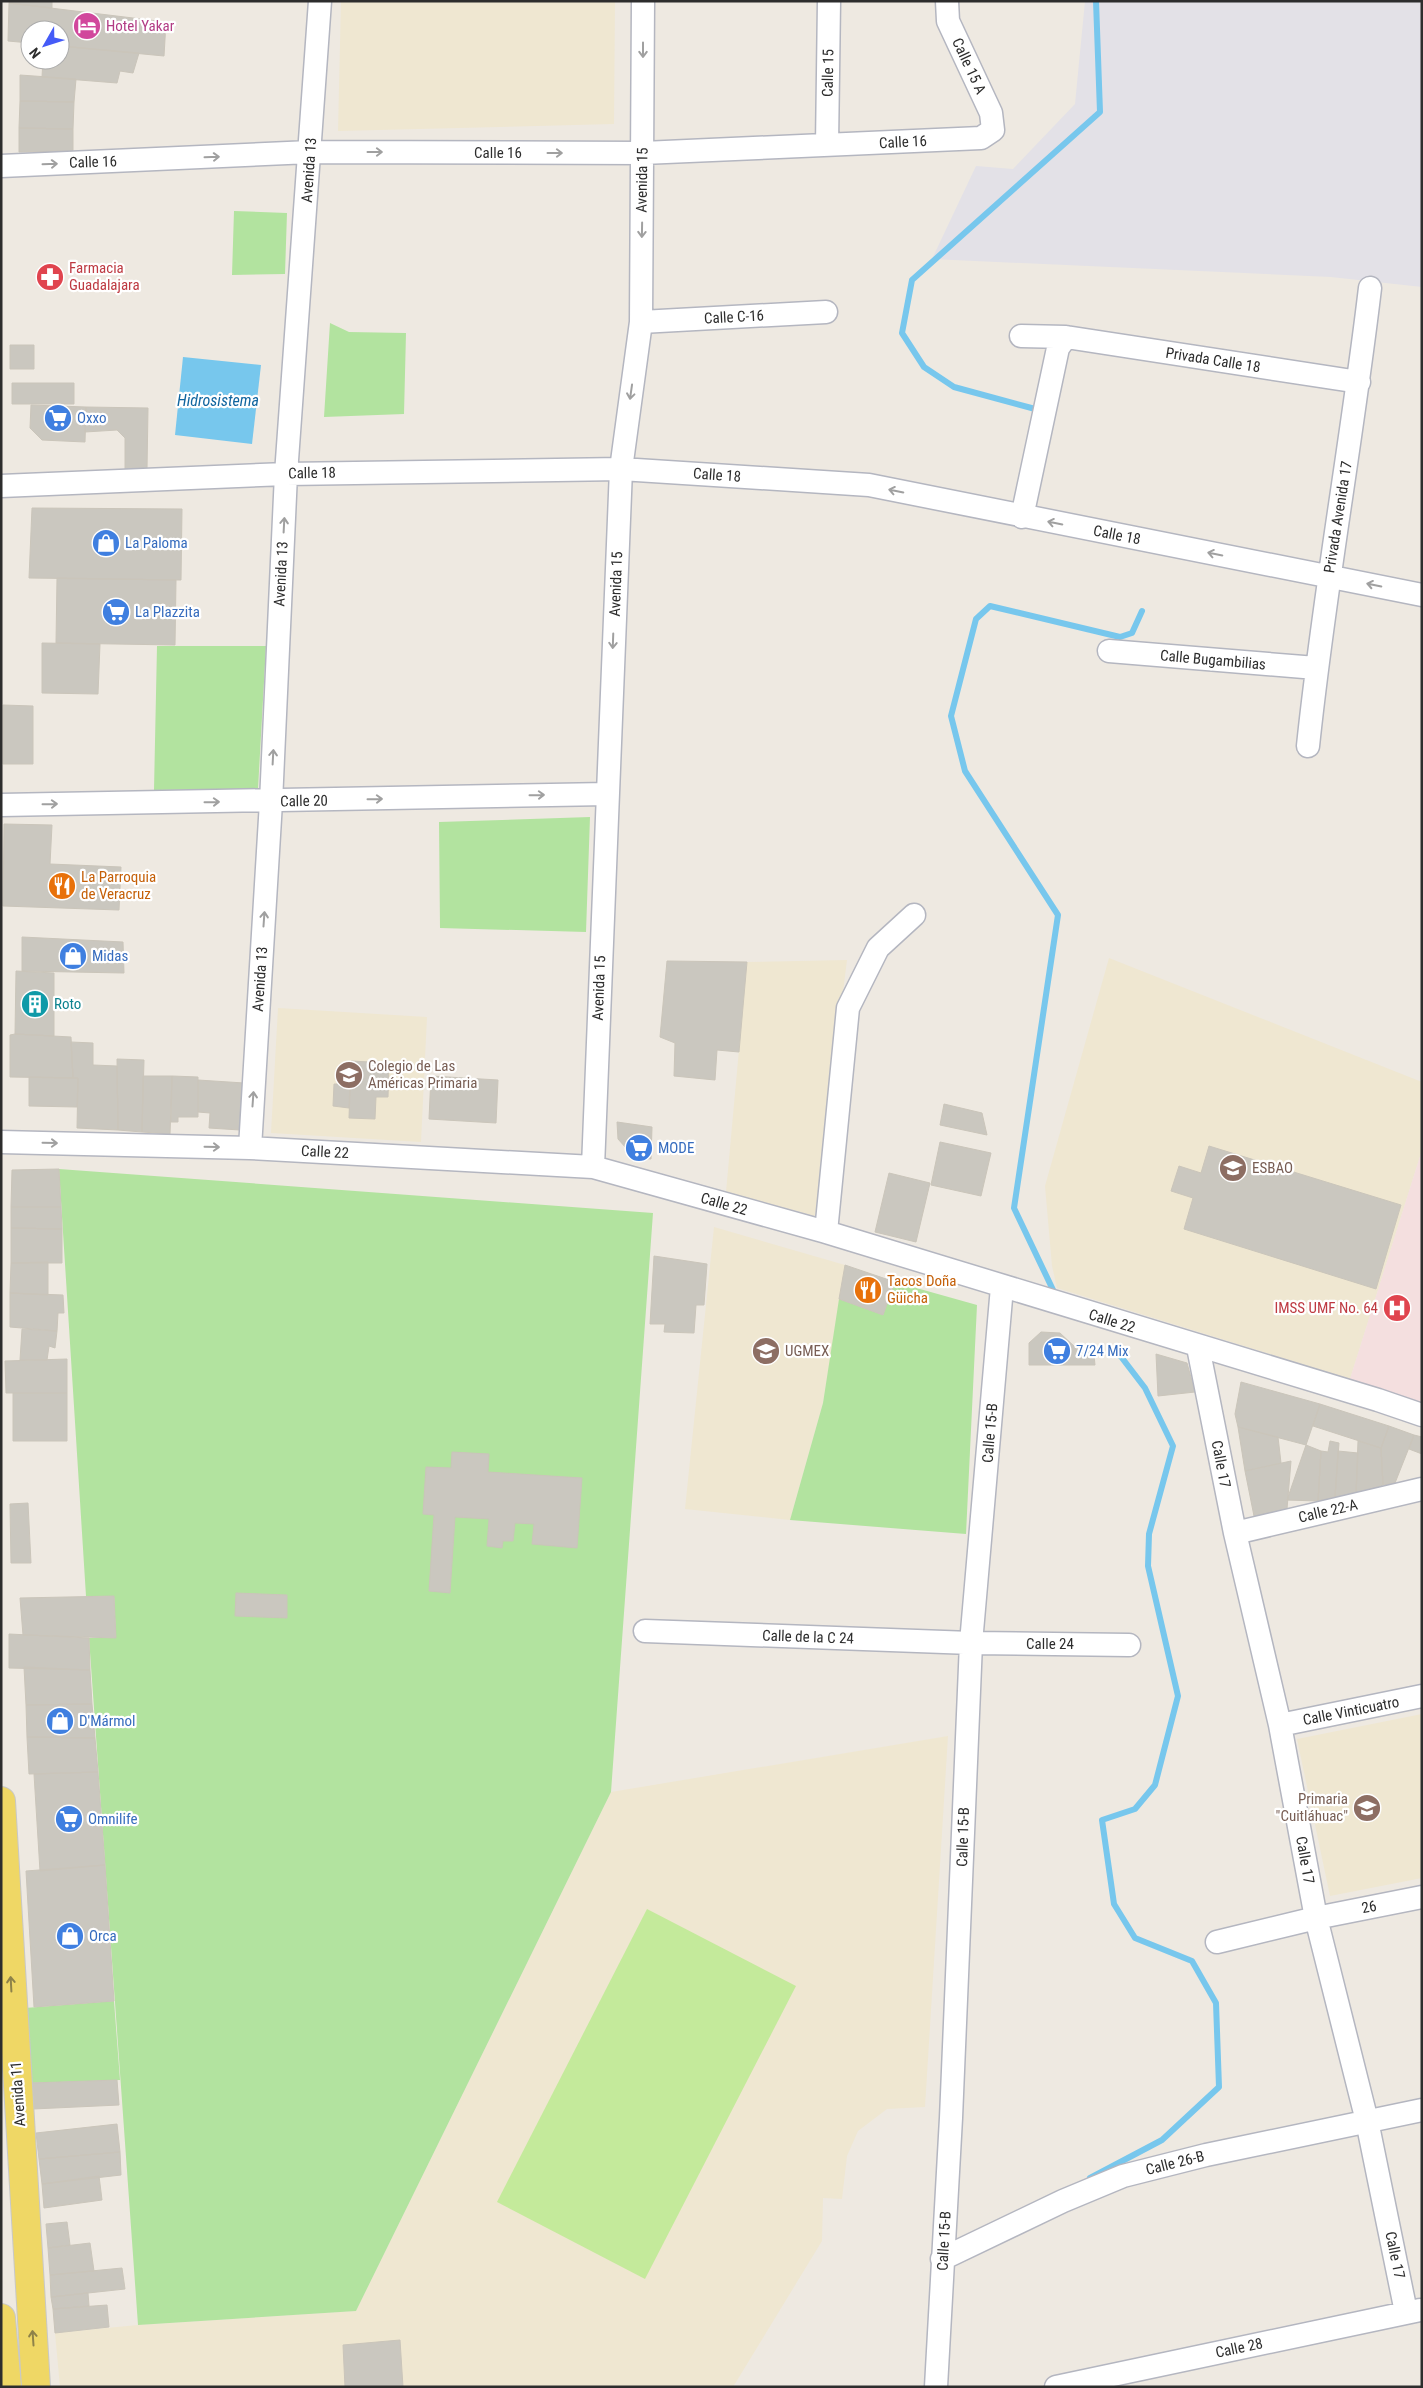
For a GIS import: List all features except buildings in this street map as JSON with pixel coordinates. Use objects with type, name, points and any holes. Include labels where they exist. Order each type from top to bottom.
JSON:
[{"type":"main road","name":"Avenida 11","points":[[1,1801],[12,2152],[30,2298],[36,2387]]},
{"type":"main road","points":[[1,2299],[30,2298]]},
{"type":"main road","points":[[1,2318],[7,2387]]},
{"type":"street","name":"Avenida 13","points":[[250,1148],[271,802],[286,474],[320,1]]},
{"type":"street","name":"Avenida 15","points":[[593,1167],[621,468],[641,322],[643,1]]},
{"type":"street","name":"Calle 15","points":[[827,145],[829,1]]},
{"type":"street","name":"Calle 15 A","points":[[946,1],[948,21],[991,114],[993,130]]},
{"type":"street","name":"Calle 16","points":[[1,166],[310,152],[643,153],[981,138],[993,130]]},
{"type":"street","name":"Privada Avenida 17","points":[[1308,746],[1316,668],[1359,382],[1370,288]]},
{"type":"street","name":"Calle C-16","points":[[641,322],[826,312]]},
{"type":"street","name":"Privada Calle 18","points":[[1021,336],[1066,337],[1359,382]]},
{"type":"street","points":[[1022,516],[1058,348],[1066,337]]},
{"type":"street","name":"Calle 18","points":[[1,486],[286,474],[621,468],[869,485],[1422,595]]},
{"type":"street","name":"Calle Bugambilias","points":[[1109,651],[1316,668]]},
{"type":"street","name":"Calle 20","points":[[1,805],[271,802],[607,794]]},
{"type":"street","points":[[826,1232],[848,1008],[878,948],[914,915]]},
{"type":"street","name":"Calle 22","points":[[1,1142],[250,1148],[593,1167],[826,1232],[1422,1415]]},
{"type":"street","name":"Calle 15-B","points":[[936,2387],[952,2108],[971,1643],[1002,1287]]},
{"type":"street","name":"Calle 17","points":[[1198,1347],[1235,1533],[1280,1725],[1316,1918],[1414,2311]]},
{"type":"street","name":"Calle 22-A","points":[[1235,1533],[1422,1489]]},
{"type":"street","name":"Calle de la C 24","points":[[645,1632],[971,1643]]},
{"type":"street","name":"Calle 24","points":[[971,1643],[1129,1645]]},
{"type":"street","name":"Calle Vinticuatro","points":[[1280,1725],[1422,1696]]},
{"type":"street","name":"26","points":[[1217,1942],[1316,1918],[1422,1897]]},
{"type":"street","name":"Calle 26-B","points":[[942,2259],[1064,2201],[1123,2176],[1206,2155],[1422,2110]]},
{"type":"street","name":"Calle 28","points":[[1056,2387],[1414,2311]]},
{"type":"shaded area","points":[[341,1],[615,1],[614,124],[338,131]]},
{"type":"shaded area","points":[[1085,1],[1422,1],[1422,287],[1331,277],[932,259],[976,166],[1013,169],[1075,104]]},
{"type":"shaded area","name":"ESBAO","points":[[1109,958],[1422,1082],[1422,1150],[1350,1379],[1057,1288],[1052,1266],[1045,1186]]},
{"type":"shaded area","points":[[847,960],[815,1216],[726,1192],[747,962]]},
{"type":"shaded area","name":"Colegio de Las Américas Primaria","points":[[278,1008],[427,1017],[421,1142],[271,1133]]},
{"type":"shaded area","name":"IMSS UMF No. 64","points":[[1422,1150],[1422,1403],[1350,1379]]},
{"type":"shaded area","name":"UGMEX","points":[[714,1227],[845,1265],[823,1403],[790,1520],[685,1509]]},
{"type":"shaded area","name":"Primaria \"Cuitláhuac\"","points":[[1422,1714],[1422,1878],[1330,1896],[1297,1739]]},
{"type":"shaded area","points":[[948,1736],[925,2107],[887,2109],[858,2131],[847,2156],[842,2199],[823,2198],[822,2241],[733,2387],[60,2387],[55,2333],[138,2325],[356,2311],[611,1792]]},
{"type":"green space","points":[[234,211],[287,213],[285,274],[232,275]]},
{"type":"green space","points":[[330,323],[349,332],[406,333],[404,414],[324,417]]},
{"type":"green space","points":[[157,646],[266,646],[258,789],[154,790]]},
{"type":"green space","points":[[590,817],[586,932],[440,928],[439,822]]},
{"type":"green space","points":[[59,1169],[653,1213],[611,1792],[356,2311],[138,2325],[89,1638],[116,1638],[114,1596],[86,1596]]},
{"type":"green space","points":[[895,1282],[977,1305],[966,1534],[790,1520],[823,1403],[839,1299],[883,1315]]},
{"type":"green space","points":[[647,1909],[796,1986],[645,2279],[497,2202]]},
{"type":"green space","points":[[114,2001],[120,2080],[30,2083],[25,2008]]},
{"type":"water","name":"Hidrosistema","points":[[183,357],[261,365],[252,444],[175,435]]},
{"type":"waterway","points":[[1039,410],[954,387],[924,367],[902,333],[912,280],[1100,112],[1096,1]]},
{"type":"waterway","points":[[1054,1292],[1014,1208],[1058,915],[965,771],[951,716],[976,619],[990,606],[1120,637],[1132,633],[1142,611]]},
{"type":"waterway","points":[[1090,2178],[1162,2140],[1219,2087],[1216,2003],[1192,1961],[1135,1938],[1114,1904],[1102,1820],[1135,1809],[1155,1785],[1178,1696],[1148,1566],[1149,1534],[1173,1446],[1145,1388],[1119,1354]]},
{"type":"place","name":"Hotel Yakar","points":[[87,26]]},
{"type":"place","name":"Farmacia Guadalajara","points":[[50,277]]},
{"type":"place","name":"Oxxo","points":[[58,418]]},
{"type":"place","name":"La Paloma","points":[[106,543]]},
{"type":"place","name":"La Plazzita","points":[[116,612]]},
{"type":"place","name":"La Parroquia de Veracruz","points":[[62,886]]},
{"type":"place","name":"Midas","points":[[73,956]]},
{"type":"place","name":"Roto","points":[[35,1004]]},
{"type":"place","name":"Colegio de Las Américas Primaria","points":[[349,1075]]},
{"type":"place","name":"MODE","points":[[639,1148]]},
{"type":"place","name":"ESBAO","points":[[1233,1168]]},
{"type":"place","name":"Tacos Doña Güicha","points":[[868,1290]]},
{"type":"place","name":"IMSS UMF No. 64","points":[[1397,1308]]},
{"type":"place","name":"UGMEX","points":[[766,1351]]},
{"type":"place","name":"7/24 Mix","points":[[1057,1351]]},
{"type":"place","name":"D'Mármol","points":[[60,1721]]},
{"type":"place","name":"Primaria \"Cuitláhuac\"","points":[[1367,1808]]},
{"type":"place","name":"Omnilife","points":[[69,1819]]},
{"type":"place","name":"Orca","points":[[70,1936]]}]
